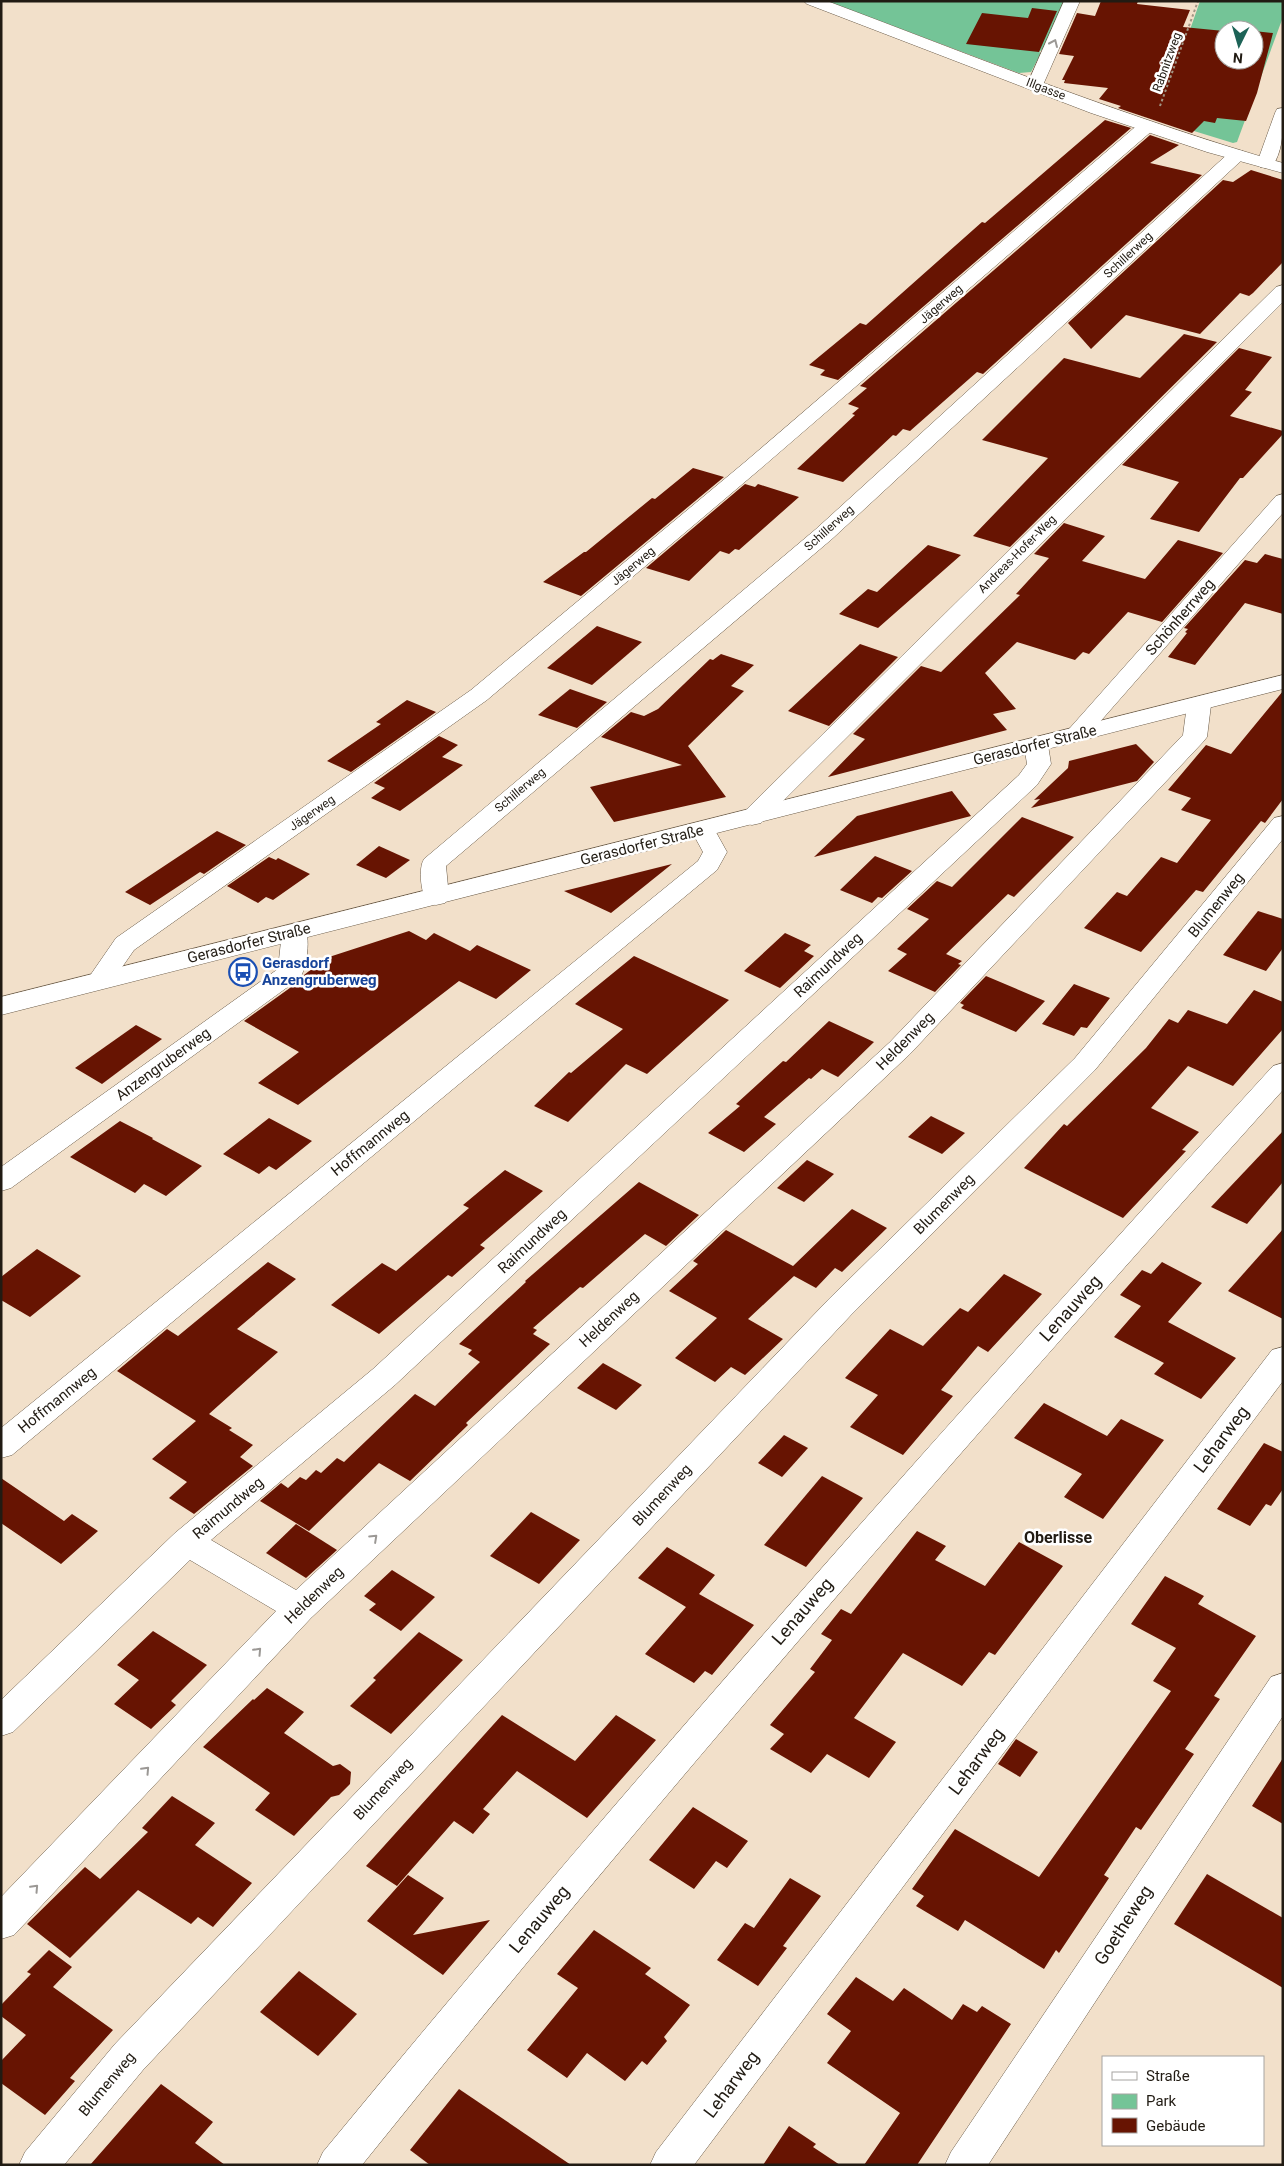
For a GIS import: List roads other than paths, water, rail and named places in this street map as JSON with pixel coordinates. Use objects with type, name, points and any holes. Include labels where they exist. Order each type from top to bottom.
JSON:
[{"type":"street","name":"Illgasse","points":[[812,1],[1147,126],[1283,168]]},
{"type":"street","points":[[1035,85],[1072,1]]},
{"type":"street","points":[[1266,163],[1283,114]]},
{"type":"street","name":"Jägerweg","points":[[100,980],[125,944],[479,695],[752,466],[1147,126]]},
{"type":"street","name":"Schillerweg","points":[[436,897],[433,864],[824,534],[1237,155]]},
{"type":"street","name":"Andreas-Hofer-Weg","points":[[752,818],[1283,291]]},
{"type":"street","name":"Schönherrweg","points":[[1077,734],[1283,500]]},
{"type":"street","name":"Gerasdorfer Straße","points":[[3,1008],[100,980],[752,818],[1283,682]]},
{"type":"street","name":"Heldenweg","points":[[1,1923],[299,1608],[900,1048],[1195,737],[1199,705]]},
{"type":"street","name":"Raimundweg","points":[[1,1722],[187,1542],[384,1377],[1028,780],[1039,764],[1036,745]]},
{"type":"street","name":"Blumenweg","points":[[39,2165],[129,2057],[840,1307],[1085,1064],[1283,823]]},
{"type":"street","name":"Hoffmannweg","points":[[1,1446],[708,865],[715,852],[703,830]]},
{"type":"street","name":"Anzengruberweg","points":[[1,1181],[291,972],[295,932]]},
{"type":"street","name":"Lenauweg","points":[[337,2165],[510,1954],[770,1647],[1032,1351],[1283,1072]]},
{"type":"street","name":"Leharweg","points":[[670,2165],[1283,1358]]},
{"type":"street","points":[[187,1542],[299,1608]]},
{"type":"street","name":"Goetheweg","points":[[965,2165],[1283,1687]]},
{"type":"place","name":"Gerasdorf Anzengruberweg","points":[[243,972]]},
{"type":"district","name":"Oberlisse","points":[[1058,1537]]}]
